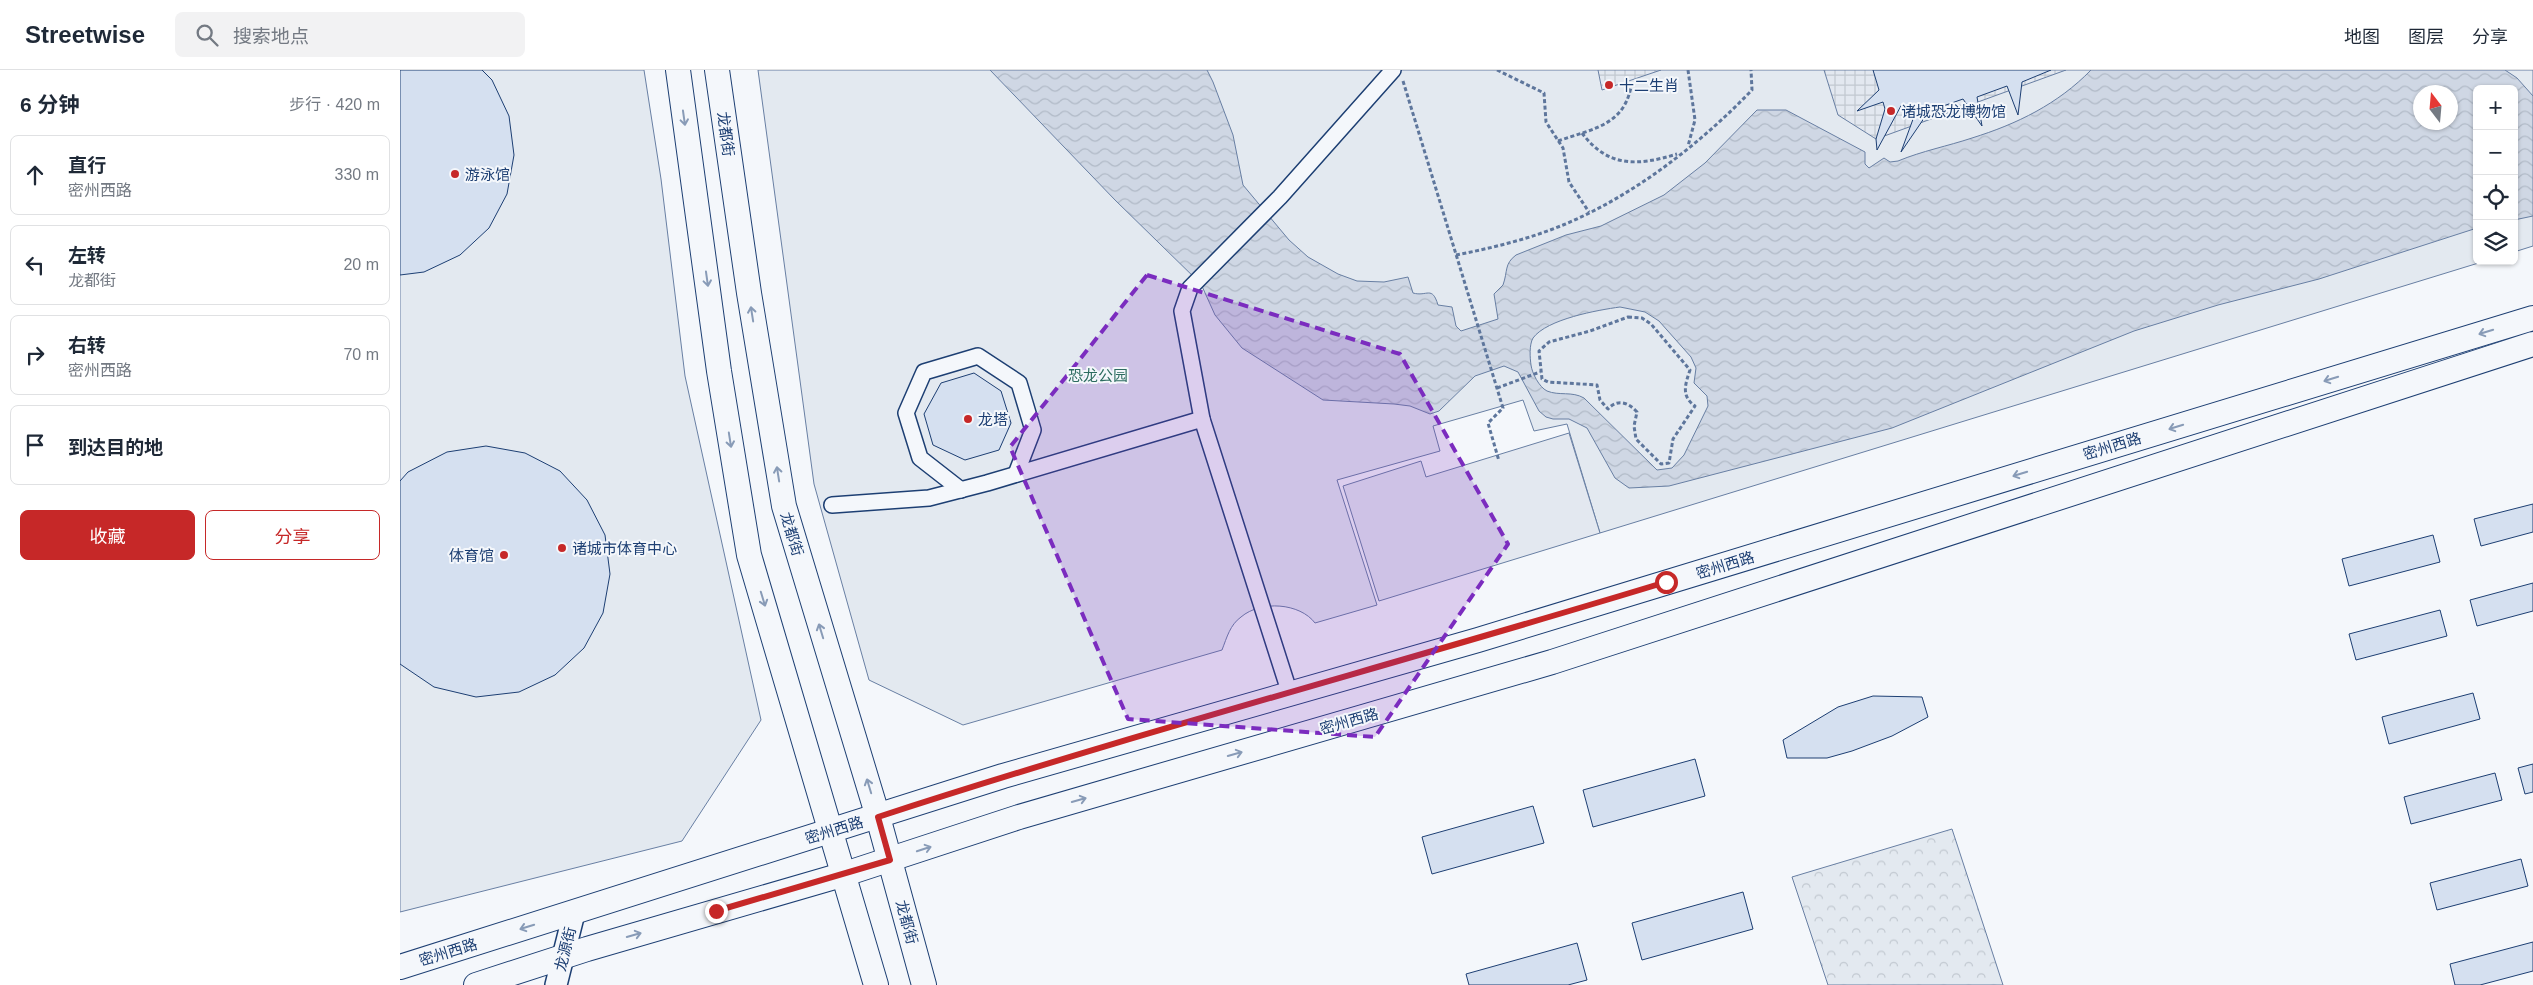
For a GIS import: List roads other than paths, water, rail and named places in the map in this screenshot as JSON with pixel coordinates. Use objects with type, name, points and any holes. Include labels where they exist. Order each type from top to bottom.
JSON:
[{"type":"main road","points":[[678,70],[719,371],[749,555],[876,985]]},
{"type":"main road","name":"龙都街","points":[[717,70],[749,293],[784,506],[878,817],[924,985]]},
{"type":"main road","name":"密州西路","points":[[400,967],[1003,776],[1478,640],[2533,318]]},
{"type":"main road","name":"密州西路","points":[[476,985],[587,949],[890,860],[1028,814],[1552,662],[2533,344]]},
{"type":"main road","name":"龙源街","points":[[556,985],[574,912]]},
{"type":"street","points":[[1290,694],[1202,419],[1182,311],[1190,288],[1398,75]]},
{"type":"street","points":[[961,490],[920,458],[906,413],[924,372],[978,356],[1019,383],[1033,430],[1016,474]]},
{"type":"street","points":[[832,505],[929,498],[1202,419]]},
{"type":"water","points":[[990,70],[1207,70],[1233,135],[1243,185],[1289,240],[1308,257],[1338,274],[1357,281],[1384,282],[1408,277],[1413,293],[1431,293],[1434,295],[1438,305],[1452,307],[1456,326],[1461,331],[1498,319],[1494,294],[1503,285],[1508,265],[1516,255],[1566,235],[1601,226],[1664,195],[1705,163],[1757,110],[1786,110],[1865,152],[1865,164],[1869,168],[1884,158],[1890,162],[1898,161],[1963,141],[2021,119],[2051,103],[2091,70],[2505,70],[2517,78],[2533,96],[2533,216],[2518,219],[2518,85],[2473,85],[2473,229],[2319,279],[2218,305],[2134,331],[1892,428],[1669,486],[1629,488],[1615,478],[1587,428],[1569,419],[1546,417],[1539,411],[1518,372],[1504,366],[1475,376],[1439,411],[1430,414],[1410,406],[1323,400],[1242,348],[1215,315],[1201,284],[1115,200]],"holes":[[[1620,307],[1645,312],[1659,321],[1691,357],[1696,368],[1694,383],[1707,396],[1708,406],[1684,455],[1672,468],[1657,470],[1584,398],[1544,389],[1533,372],[1530,359],[1533,338],[1540,331],[1561,321],[1599,310]]]},
{"type":"place","name":"十二生肖","points":[[1609,85]]},
{"type":"place","name":"诸城恐龙博物馆","points":[[1891,111]]},
{"type":"place","name":"游泳馆","points":[[455,174]]},
{"type":"place","name":"龙塔","points":[[968,419]]},
{"type":"place","name":"诸城市体育中心","points":[[562,548]]},
{"type":"place","name":"体育馆","points":[[504,555]]},
{"type":"park label","name":"恐龙公园","points":[[1098,375]]}]
